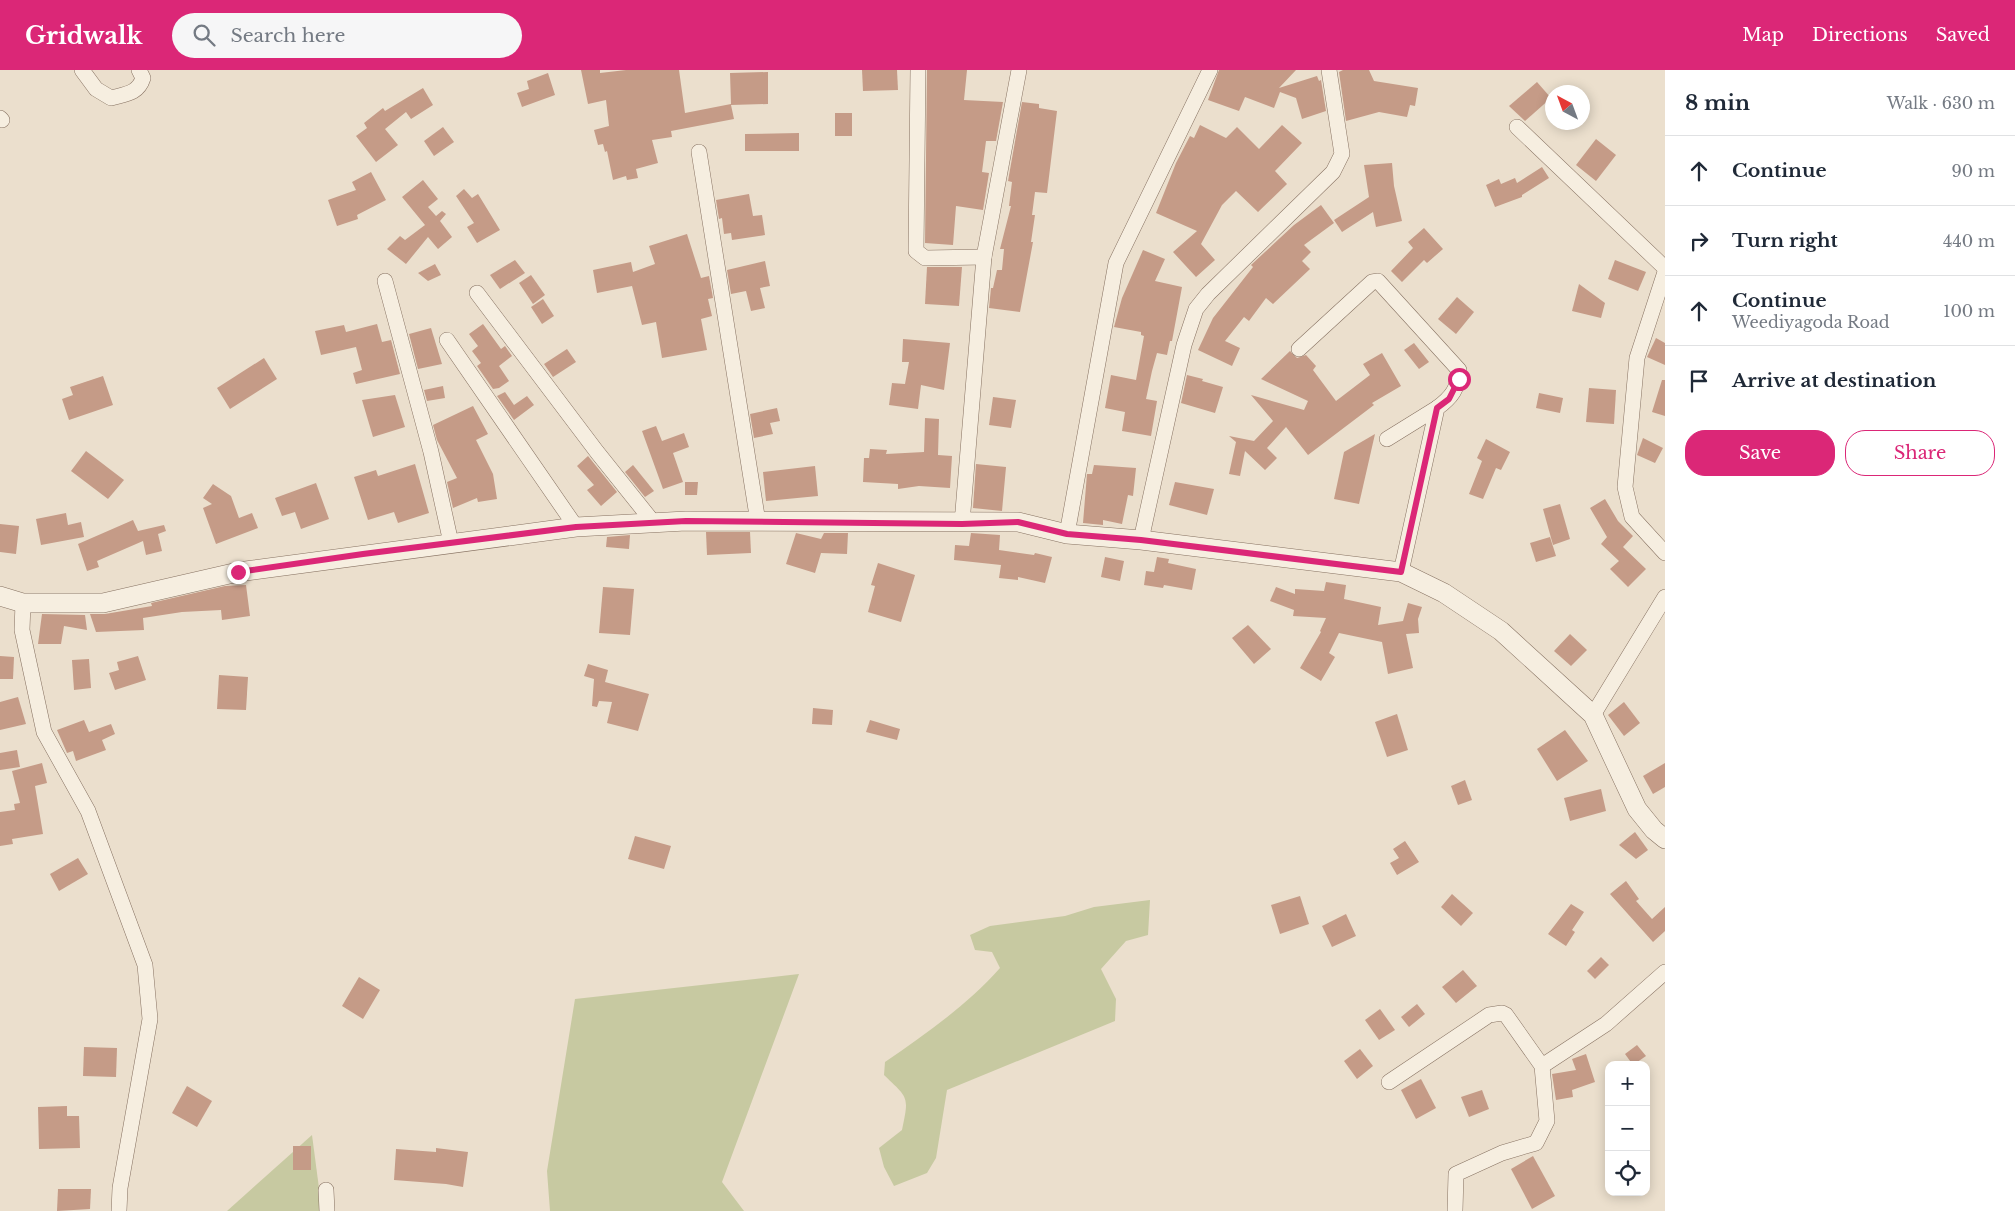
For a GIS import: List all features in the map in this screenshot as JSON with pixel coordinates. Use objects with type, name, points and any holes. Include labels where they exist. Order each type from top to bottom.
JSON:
[{"type":"street","points":[[82,70],[96,89],[111,98],[132,93],[140,86],[143,78],[139,70]]},
{"type":"street","points":[[918,70],[916,251],[925,258],[984,257]]},
{"type":"street","points":[[962,524],[984,257],[1019,70]]},
{"type":"street","points":[[1067,534],[1116,263],[1210,70]]},
{"type":"street","points":[[1141,540],[1181,358],[1196,309],[1208,294],[1333,172],[1342,157],[1329,70]]},
{"type":"street","points":[[1518,127],[1665,268]]},
{"type":"street","points":[[699,152],[758,522]]},
{"type":"street","points":[[1665,272],[1637,358],[1625,487],[1632,517],[1665,552]]},
{"type":"street","points":[[385,281],[431,452],[451,543]]},
{"type":"street","points":[[1299,349],[1372,282],[1380,282],[1459,370],[1456,388],[1449,399],[1387,439]]},
{"type":"street","points":[[477,293],[597,452],[653,522]]},
{"type":"street","points":[[448,340],[576,527]]},
{"type":"street","points":[[1401,572],[1437,408]]},
{"type":"street","points":[[0,596],[23,603],[103,603],[238,572],[576,527],[653,522],[962,524],[1018,522],[1067,534],[1141,540],[1401,572],[1444,593],[1501,631],[1593,715],[1637,809],[1654,830],[1665,839]]},
{"type":"street","points":[[1593,715],[1665,597]]},
{"type":"street","points":[[23,603],[22,630],[44,732],[88,811],[145,964],[150,1019],[120,1188],[119,1211]]},
{"type":"street","points":[[1542,1066],[1606,1024],[1665,972]]},
{"type":"street","points":[[1389,1082],[1489,1016],[1498,1013],[1506,1015],[1542,1066],[1547,1120],[1536,1143],[1502,1153],[1456,1174],[1455,1211]]},
{"type":"street","points":[[326,1190],[327,1211]]},
{"type":"green space","points":[[1150,900],[1148,935],[1126,941],[1101,969],[1116,999],[1115,1021],[947,1090],[936,1158],[927,1173],[894,1186],[884,1167],[879,1148],[902,1130],[906,1104],[903,1094],[884,1075],[885,1062],[960,1007],[1000,968],[992,952],[975,950],[970,935],[990,926],[1065,916],[1094,907]]},
{"type":"green space","points":[[799,974],[722,1182],[744,1211],[550,1211],[547,1171],[575,999]]},
{"type":"green space","points":[[312,1135],[322,1211],[227,1211]]},
{"type":"building","points":[[581,70],[600,70],[600,73],[626,70],[679,70],[685,113],[731,104],[730,73],[768,72],[768,104],[731,105],[734,119],[671,131],[672,137],[652,140],[658,163],[636,169],[638,178],[627,180],[626,176],[613,180],[607,151],[605,152],[603,144],[598,145],[594,130],[609,126],[606,100],[588,104]]},
{"type":"building","points":[[862,70],[897,70],[898,90],[863,91]]},
{"type":"building","points":[[927,70],[967,70],[964,100],[1003,102],[996,141],[986,141],[982,172],[989,173],[983,210],[956,206],[953,245],[925,243]]},
{"type":"building","points":[[1219,70],[1296,70],[1279,88],[1317,76],[1319,81],[1321,80],[1326,111],[1302,119],[1296,98],[1280,92],[1274,108],[1245,97],[1239,111],[1208,100]]},
{"type":"building","points":[[1343,70],[1369,70],[1374,81],[1418,88],[1415,106],[1410,105],[1407,117],[1379,112],[1346,121],[1339,72]]},
{"type":"building","points":[[548,73],[555,95],[522,107],[517,93],[529,89],[527,81]]},
{"type":"building","points":[[1537,82],[1545,91],[1545,103],[1525,121],[1509,106]]},
{"type":"building","points":[[423,88],[433,105],[411,119],[406,112],[385,129],[398,145],[376,162],[356,136],[367,128],[364,123],[383,108],[385,111]]},
{"type":"building","points":[[1022,102],[1039,104],[1039,108],[1057,111],[1047,193],[1035,192],[1032,215],[1035,215],[1031,242],[1033,242],[1020,312],[989,308],[991,288],[993,288],[997,270],[1002,270],[1004,249],[1000,249],[1011,206],[1009,206],[1012,182],[1008,181]]},
{"type":"building","points":[[835,113],[852,113],[852,136],[835,136]]},
{"type":"building","points":[[1200,125],[1226,138],[1237,127],[1259,149],[1282,125],[1302,143],[1275,171],[1287,184],[1258,212],[1236,191],[1222,205],[1201,244],[1215,260],[1196,277],[1173,252],[1197,231],[1156,213],[1176,163],[1190,136],[1194,138]]},
{"type":"building","points":[[443,127],[454,142],[434,156],[424,141]]},
{"type":"building","points":[[799,133],[799,151],[745,151],[745,134]]},
{"type":"building","points":[[1596,139],[1616,155],[1596,181],[1576,165]]},
{"type":"building","points":[[1392,163],[1394,186],[1402,221],[1376,227],[1373,212],[1342,232],[1334,220],[1369,197],[1364,165]]},
{"type":"building","points":[[1542,167],[1549,178],[1522,195],[1522,197],[1495,207],[1486,185],[1499,179],[1501,184],[1515,178],[1517,183]]},
{"type":"building","points":[[371,172],[386,200],[357,215],[358,219],[337,226],[328,200],[356,190],[352,182]]},
{"type":"building","points":[[423,180],[438,199],[428,207],[436,216],[442,211],[446,214],[440,221],[452,237],[438,249],[428,237],[406,264],[387,249],[400,236],[405,240],[425,225],[402,197]]},
{"type":"building","points":[[464,189],[472,198],[478,194],[500,230],[477,243],[467,227],[474,223],[456,196]]},
{"type":"building","points":[[749,194],[753,216],[762,215],[765,235],[732,240],[731,233],[724,234],[722,218],[719,219],[716,200]]},
{"type":"building","points":[[1321,205],[1334,223],[1304,245],[1311,252],[1302,261],[1310,269],[1273,304],[1266,298],[1249,321],[1244,317],[1225,341],[1240,348],[1232,366],[1198,350],[1213,318],[1253,267],[1251,265],[1294,225]]},
{"type":"building","points":[[1424,228],[1443,249],[1427,263],[1424,260],[1402,282],[1391,271],[1413,248],[1408,242]]},
{"type":"building","points":[[687,234],[701,278],[709,276],[713,298],[708,299],[712,316],[701,319],[707,350],[662,358],[656,322],[642,325],[632,286],[597,293],[593,270],[631,262],[633,272],[655,264],[649,246]]},
{"type":"building","points":[[1143,250],[1165,259],[1155,281],[1182,287],[1172,341],[1170,341],[1167,355],[1157,353],[1146,399],[1157,401],[1151,436],[1122,431],[1125,412],[1105,408],[1111,375],[1136,380],[1144,336],[1141,335],[1141,332],[1114,327],[1122,298]]},
{"type":"building","points":[[515,260],[525,273],[500,289],[490,275]]},
{"type":"building","points":[[1615,260],[1646,272],[1638,291],[1608,279]]},
{"type":"building","points":[[765,261],[770,286],[760,288],[765,308],[751,311],[746,291],[731,294],[727,270]]},
{"type":"building","points":[[435,264],[441,275],[428,281],[418,273]]},
{"type":"building","points":[[927,267],[962,267],[959,306],[925,304]]},
{"type":"building","points":[[531,275],[545,295],[533,304],[519,283]]},
{"type":"building","points":[[1579,284],[1605,303],[1601,318],[1572,311]]},
{"type":"building","points":[[1457,297],[1474,312],[1456,334],[1438,319]]},
{"type":"building","points":[[543,299],[554,316],[542,324],[531,307]]},
{"type":"building","points":[[377,324],[382,342],[391,340],[400,374],[356,384],[353,373],[362,370],[356,347],[321,355],[315,331],[344,325],[346,332]]},
{"type":"building","points":[[483,324],[501,349],[505,346],[512,356],[499,366],[509,381],[499,388],[493,389],[477,366],[481,363],[472,351],[478,346],[469,334]]},
{"type":"building","points":[[431,328],[442,364],[418,369],[409,334]]},
{"type":"building","points":[[1656,338],[1665,343],[1665,365],[1647,357]]},
{"type":"building","points":[[903,339],[950,343],[944,390],[921,385],[918,409],[889,405],[892,383],[905,384],[909,362],[902,362]]},
{"type":"building","points":[[1414,343],[1429,362],[1419,369],[1404,350]]},
{"type":"building","points":[[567,349],[576,362],[553,377],[544,364]]},
{"type":"building","points":[[1290,351],[1297,358],[1306,355],[1316,366],[1313,370],[1336,401],[1370,375],[1363,364],[1382,353],[1401,386],[1372,403],[1374,405],[1308,455],[1286,427],[1267,448],[1277,458],[1265,470],[1245,451],[1240,476],[1229,474],[1236,442],[1229,436],[1254,441],[1273,421],[1251,395],[1304,410],[1308,401],[1261,379]]},
{"type":"building","points":[[264,358],[277,379],[230,409],[217,388]]},
{"type":"building","points":[[1187,375],[1223,387],[1215,413],[1181,403]]},
{"type":"building","points":[[103,376],[113,405],[69,420],[62,399],[73,395],[70,387]]},
{"type":"building","points":[[1662,380],[1665,380],[1665,416],[1652,412]]},
{"type":"building","points":[[443,386],[445,398],[427,401],[424,390]]},
{"type":"building","points":[[1589,388],[1616,390],[1614,424],[1586,422]]},
{"type":"building","points":[[505,392],[514,405],[527,396],[534,405],[514,420],[497,396]]},
{"type":"building","points":[[1539,393],[1563,398],[1560,413],[1536,408]]},
{"type":"building","points":[[395,395],[405,427],[373,437],[362,400]]},
{"type":"building","points":[[993,397],[1016,400],[1011,428],[989,425]]},
{"type":"building","points":[[473,406],[488,434],[476,440],[493,474],[497,499],[478,502],[477,498],[453,508],[447,482],[457,478],[437,440],[433,425]]},
{"type":"building","points":[[777,408],[780,421],[770,423],[773,434],[754,438],[750,414]]},
{"type":"building","points":[[925,418],[939,419],[938,455],[952,456],[950,488],[919,486],[898,489],[898,484],[863,482],[864,458],[869,458],[870,449],[887,450],[886,454],[924,452]]},
{"type":"building","points":[[656,426],[662,441],[684,433],[689,447],[673,453],[683,482],[663,489],[642,431]]},
{"type":"building","points":[[1375,434],[1359,504],[1334,499],[1344,452]]},
{"type":"building","points":[[1643,438],[1663,448],[1655,463],[1637,455]]},
{"type":"building","points":[[1486,439],[1510,452],[1501,470],[1496,468],[1483,499],[1469,494],[1482,461],[1477,458]]},
{"type":"building","points":[[86,451],[124,480],[108,499],[71,471]]},
{"type":"building","points":[[588,456],[617,492],[601,506],[587,490],[594,485],[577,466]]},
{"type":"building","points":[[415,464],[429,513],[398,523],[394,512],[368,520],[354,477],[376,470],[378,476]]},
{"type":"building","points":[[976,464],[1006,467],[1002,511],[973,508]]},
{"type":"building","points":[[633,465],[654,491],[645,497],[625,472]]},
{"type":"building","points":[[1094,465],[1136,468],[1133,496],[1128,495],[1122,524],[1103,520],[1103,525],[1083,523],[1087,474],[1092,474]]},
{"type":"building","points":[[815,466],[818,496],[766,501],[763,472]]},
{"type":"building","points":[[685,482],[698,482],[697,495],[685,495]]},
{"type":"building","points":[[1175,482],[1214,489],[1207,515],[1169,505]]},
{"type":"building","points":[[316,483],[329,519],[301,529],[295,512],[282,516],[275,498]]},
{"type":"building","points":[[213,484],[231,496],[239,518],[252,513],[258,528],[216,544],[203,508],[212,504],[203,498]]},
{"type":"building","points":[[1605,499],[1618,521],[1633,536],[1623,547],[1646,569],[1628,587],[1610,569],[1619,561],[1601,544],[1607,537],[1590,508]]},
{"type":"building","points":[[1560,504],[1570,539],[1553,545],[1543,509]]},
{"type":"building","points":[[66,513],[68,525],[81,522],[84,537],[41,545],[36,519]]},
{"type":"building","points":[[133,520],[138,531],[164,525],[166,531],[158,534],[162,551],[146,555],[143,541],[97,561],[99,567],[87,571],[78,544]]},
{"type":"building","points":[[0,524],[19,526],[16,554],[0,552]]},
{"type":"building","points":[[706,532],[750,532],[751,553],[707,555]]},
{"type":"building","points":[[796,533],[821,539],[824,533],[848,533],[847,554],[821,553],[815,573],[786,564]]},
{"type":"building","points":[[971,533],[1000,535],[999,550],[1034,555],[1035,553],[1052,557],[1045,583],[1018,577],[1018,580],[999,578],[1001,565],[954,560],[955,545],[969,546]]},
{"type":"building","points":[[630,535],[629,549],[606,547],[607,537]]},
{"type":"building","points":[[1550,537],[1556,556],[1536,562],[1530,543]]},
{"type":"building","points":[[1105,557],[1124,561],[1120,581],[1101,577]]},
{"type":"building","points":[[1157,557],[1169,559],[1168,563],[1196,569],[1192,590],[1164,585],[1163,588],[1144,585],[1146,571],[1154,572]]},
{"type":"building","points":[[878,563],[915,575],[901,622],[868,612],[875,586],[871,585]]},
{"type":"building","points":[[1326,582],[1346,585],[1344,599],[1381,607],[1378,625],[1403,621],[1408,603],[1422,607],[1418,619],[1419,633],[1406,634],[1413,668],[1388,674],[1382,642],[1339,633],[1329,653],[1335,657],[1321,681],[1300,668],[1321,632],[1326,618],[1293,616],[1294,610],[1270,601],[1276,587],[1295,594],[1295,589],[1324,591]]},
{"type":"building","points":[[246,585],[250,616],[222,620],[221,610],[182,612],[143,618],[144,630],[96,632],[90,614],[105,614],[152,606],[151,603],[225,586]]},
{"type":"building","points":[[603,587],[634,589],[630,635],[599,633]]},
{"type":"building","points":[[42,614],[85,615],[87,630],[64,626],[61,644],[38,644]]},
{"type":"building","points":[[1248,625],[1271,649],[1254,664],[1232,638]]},
{"type":"building","points":[[1570,634],[1587,650],[1571,666],[1554,651]]},
{"type":"building","points":[[0,656],[14,657],[13,679],[0,679]]},
{"type":"building","points":[[138,656],[146,680],[115,690],[109,673],[119,670],[117,662]]},
{"type":"building","points":[[89,659],[91,688],[74,690],[72,660]]},
{"type":"building","points":[[588,664],[608,670],[605,682],[649,694],[638,731],[607,723],[612,702],[599,701],[597,707],[592,706],[594,679],[584,676]]},
{"type":"building","points":[[219,675],[248,677],[246,710],[217,709]]},
{"type":"building","points":[[18,697],[26,724],[0,730],[0,702]]},
{"type":"building","points":[[1624,702],[1640,723],[1624,736],[1608,715]]},
{"type":"building","points":[[813,708],[833,710],[832,725],[812,724]]},
{"type":"building","points":[[1397,714],[1408,750],[1387,757],[1375,722]]},
{"type":"building","points":[[84,720],[89,732],[111,724],[115,734],[102,740],[106,750],[76,761],[73,751],[67,753],[57,730]]},
{"type":"building","points":[[870,720],[900,729],[897,740],[866,732]]},
{"type":"building","points":[[1565,730],[1588,761],[1557,781],[1537,749]]},
{"type":"building","points":[[17,750],[20,767],[0,770],[0,753]]},
{"type":"building","points":[[42,763],[47,783],[35,786],[43,834],[12,839],[13,844],[0,846],[0,812],[15,810],[14,804],[20,803],[12,771]]},
{"type":"building","points":[[1665,763],[1665,787],[1653,794],[1643,776]]},
{"type":"building","points":[[1465,780],[1472,800],[1458,805],[1451,786]]},
{"type":"building","points":[[1601,789],[1606,811],[1570,821],[1564,798]]},
{"type":"building","points":[[1635,832],[1648,850],[1636,859],[1619,845]]},
{"type":"building","points":[[635,836],[671,846],[664,869],[628,859]]},
{"type":"building","points":[[1405,841],[1419,862],[1397,875],[1390,863],[1399,858],[1393,849]]},
{"type":"building","points":[[78,858],[88,874],[59,891],[50,874]]},
{"type":"building","points":[[1626,881],[1639,899],[1636,901],[1652,919],[1665,907],[1665,931],[1653,942],[1610,894]]},
{"type":"building","points":[[1452,894],[1473,913],[1461,926],[1441,907]]},
{"type":"building","points":[[1300,896],[1309,924],[1280,934],[1271,905]]},
{"type":"building","points":[[1571,904],[1584,912],[1572,930],[1575,932],[1566,946],[1548,934]]},
{"type":"building","points":[[1346,914],[1356,936],[1332,947],[1322,926]]},
{"type":"building","points":[[1601,957],[1609,965],[1595,979],[1587,971]]},
{"type":"building","points":[[1463,970],[1477,986],[1456,1003],[1442,987]]},
{"type":"building","points":[[359,977],[380,990],[363,1019],[342,1006]]},
{"type":"building","points":[[1417,1004],[1425,1014],[1409,1027],[1401,1017]]},
{"type":"building","points":[[1380,1009],[1395,1030],[1379,1040],[1365,1020]]},
{"type":"building","points":[[1637,1045],[1646,1056],[1639,1061],[1630,1061],[1625,1054]]},
{"type":"building","points":[[84,1047],[117,1048],[116,1077],[83,1076]]},
{"type":"building","points":[[1360,1049],[1373,1066],[1357,1079],[1344,1061]]},
{"type":"building","points":[[1586,1054],[1595,1082],[1572,1090],[1573,1097],[1556,1100],[1552,1074],[1576,1070],[1572,1059]]},
{"type":"building","points":[[1421,1079],[1436,1108],[1416,1119],[1401,1090]]},
{"type":"building","points":[[187,1086],[212,1101],[197,1127],[172,1113]]},
{"type":"building","points":[[1482,1090],[1489,1109],[1469,1117],[1461,1097]]},
{"type":"building","points":[[67,1106],[67,1116],[79,1116],[80,1148],[39,1149],[38,1107]]},
{"type":"building","points":[[293,1146],[311,1146],[311,1170],[293,1170]]},
{"type":"building","points":[[436,1148],[468,1152],[463,1187],[394,1180],[396,1149],[436,1152]]},
{"type":"building","points":[[1533,1156],[1555,1196],[1532,1209],[1511,1169]]},
{"type":"building","points":[[58,1189],[91,1189],[90,1209],[57,1211]]},
{"type":"route","points":[[238,572],[576,527],[686,521],[803,521],[962,524],[1018,522],[1067,534],[1141,540],[1401,572],[1437,408],[1449,399],[1459,379]]}]
